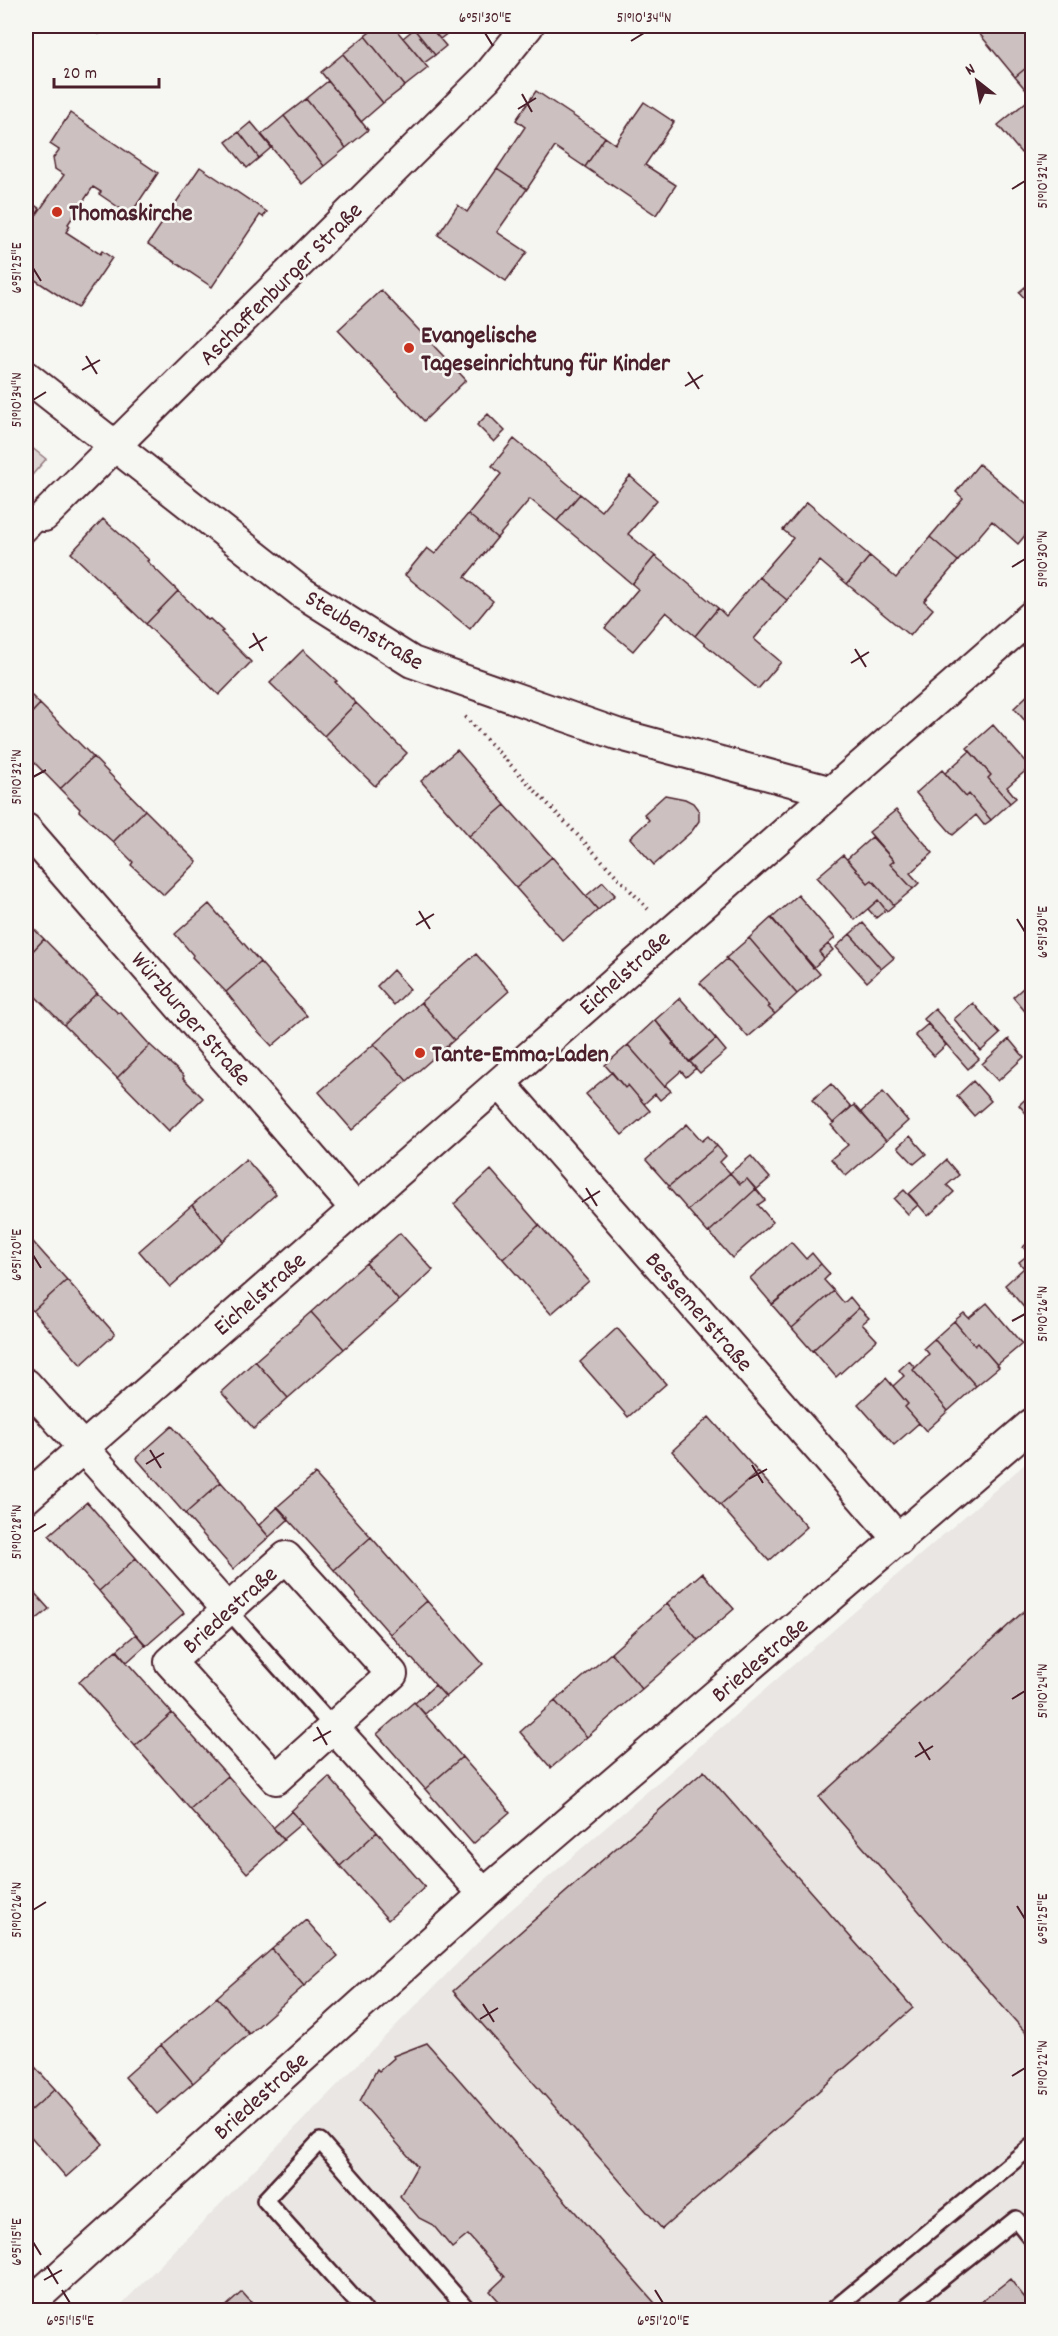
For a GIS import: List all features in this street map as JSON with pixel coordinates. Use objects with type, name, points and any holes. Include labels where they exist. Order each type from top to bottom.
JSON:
[{"type":"street","name":"Aschaffenburger Straße","points":[[35,525],[486,78],[528,26]]},
{"type":"street","name":"Steubenstraße","points":[[26,376],[114,448],[301,592],[412,662],[617,734],[832,792]]},
{"type":"street","name":"Eichelstraße","points":[[26,1498],[1032,616]]},
{"type":"street","name":"Würzburger Straße","points":[[26,829],[356,1209]]},
{"type":"street","name":"Bessemerstraße","points":[[500,1083],[899,1540]]},
{"type":"street","points":[[26,1384],[81,1449],[228,1611]]},
{"type":"street","name":"Briedestraße","points":[[35,2295],[483,1893],[899,1540],[1032,1424]]},
{"type":"street","name":"Briedestraße","points":[[286,1557],[393,1674],[333,1727],[276,1779],[170,1662],[286,1557]]},
{"type":"street","points":[[333,1727],[483,1893]]},
{"type":"lane","points":[[228,1611],[333,1727]]},
{"type":"lane","points":[[364,2310],[265,2200],[320,2141],[468,2310]]},
{"type":"lane","points":[[832,2310],[1032,2146]]},
{"type":"lane","points":[[902,2310],[1016,2219],[1032,2239]]},
{"type":"path","points":[[460,712],[670,931]]},
{"type":"shaded area","points":[[26,443],[46,459],[26,482]]},
{"type":"shaded area","points":[[1032,1458],[1032,2310],[116,2310],[505,1915]]},
{"type":"building","points":[[83,26],[100,26],[104,27],[99,34]]},
{"type":"building","points":[[378,26],[393,26],[428,68],[405,86],[365,36]]},
{"type":"building","points":[[418,26],[429,26],[446,46],[435,55],[414,29]]},
{"type":"building","points":[[429,26],[457,26],[440,39]]},
{"type":"building","points":[[973,26],[1032,26],[1032,63],[1015,77]]},
{"type":"building","points":[[414,29],[435,55],[424,63],[403,38]]},
{"type":"building","points":[[365,36],[405,86],[383,103],[343,54]]},
{"type":"building","points":[[343,54],[383,103],[361,122],[321,72]]},
{"type":"building","points":[[1032,63],[1032,97],[1015,77]]},
{"type":"building","points":[[328,81],[368,130],[346,148],[306,99]]},
{"type":"building","points":[[536,91],[605,137],[585,167],[555,147],[527,189],[497,169],[525,127],[516,120]]},
{"type":"building","points":[[1032,97],[1032,143],[1021,153],[998,125]]},
{"type":"building","points":[[306,99],[346,148],[324,166],[284,116]]},
{"type":"building","points":[[644,102],[674,122],[645,165],[676,185],[656,215],[585,167],[605,137],[615,144]]},
{"type":"building","name":"Thomaskirche","points":[[70,113],[158,173],[130,215],[99,194],[101,192],[93,187],[68,224],[70,226],[66,232],[100,254],[102,251],[112,258],[78,308],[26,274],[26,230],[64,175],[55,169],[53,158],[59,150],[50,144]]},
{"type":"building","points":[[284,116],[324,166],[302,184],[261,135]]},
{"type":"building","points":[[251,122],[272,147],[259,158],[239,132]]},
{"type":"building","points":[[239,132],[259,158],[247,168],[226,142]]},
{"type":"building","points":[[200,167],[267,212],[263,217],[260,215],[212,287],[148,244]]},
{"type":"building","points":[[497,169],[527,189],[497,232],[527,252],[506,281],[438,235],[458,205],[467,212]]},
{"type":"building","points":[[26,199],[40,209],[26,230]]},
{"type":"building","points":[[1032,281],[1032,308],[1019,292]]},
{"type":"building","points":[[381,290],[466,380],[424,421],[338,330]]},
{"type":"building","points":[[488,414],[505,431],[494,442],[477,425]]},
{"type":"building","points":[[514,439],[580,494],[557,521],[530,499],[497,538],[468,514],[501,474],[492,466]]},
{"type":"building","points":[[979,464],[1032,509],[1032,527],[1018,544],[992,521],[958,561],[930,537],[963,498],[956,492]]},
{"type":"building","points":[[630,476],[657,500],[628,534],[655,556],[632,584],[557,521],[580,494],[601,511]]},
{"type":"building","points":[[807,502],[870,556],[847,584],[820,561],[787,600],[759,577],[793,538],[783,530]]},
{"type":"building","points":[[468,514],[497,538],[465,577],[493,601],[470,629],[405,575],[427,548],[435,554]]},
{"type":"building","points":[[103,519],[149,560],[147,561],[178,591],[146,624],[71,553]]},
{"type":"building","points":[[930,537],[958,561],[924,601],[933,609],[910,636],[847,584],[870,556],[896,578]]},
{"type":"building","points":[[655,556],[718,608],[695,636],[666,612],[633,651],[605,628],[638,589],[632,584]]},
{"type":"building","points":[[759,577],[787,600],[754,639],[781,662],[758,689],[695,636],[718,608],[726,616]]},
{"type":"building","points":[[178,591],[223,631],[221,632],[251,662],[219,695],[146,624]]},
{"type":"building","points":[[303,650],[337,681],[335,682],[356,703],[324,736],[270,683]]},
{"type":"building","points":[[26,690],[40,704],[26,719]]},
{"type":"building","points":[[1032,691],[1032,729],[1014,708]]},
{"type":"building","points":[[356,703],[407,753],[375,786],[324,736]]},
{"type":"building","points":[[40,704],[93,757],[60,789],[26,754],[26,719]]},
{"type":"building","points":[[993,725],[1030,767],[1007,787],[1016,798],[1010,803],[988,778],[991,775],[967,748]]},
{"type":"building","points":[[457,750],[505,805],[469,836],[421,781]]},
{"type":"building","points":[[970,751],[991,775],[988,778],[1010,803],[991,820],[969,794],[966,797],[945,773]]},
{"type":"building","points":[[93,757],[145,810],[113,842],[79,811],[80,809],[60,789]]},
{"type":"building","points":[[942,770],[966,797],[969,794],[991,820],[984,825],[976,815],[953,835],[916,793]]},
{"type":"building","points":[[665,795],[693,803],[699,811],[699,821],[692,831],[654,865],[630,838],[649,820],[644,814]]},
{"type":"building","points":[[505,805],[552,857],[516,888],[469,836]]},
{"type":"building","points":[[145,810],[197,862],[164,895],[131,865],[133,862],[113,842]]},
{"type":"building","points":[[896,810],[933,853],[910,873],[919,883],[913,889],[890,864],[894,861],[869,832]]},
{"type":"building","points":[[872,837],[894,861],[890,864],[913,889],[894,905],[872,880],[868,883],[847,859]]},
{"type":"building","points":[[843,855],[868,883],[872,880],[894,905],[887,911],[878,900],[855,920],[817,877]]},
{"type":"building","points":[[552,857],[598,910],[563,941],[516,888]]},
{"type":"building","points":[[603,882],[615,895],[598,910],[586,896]]},
{"type":"building","points":[[798,895],[835,938],[819,952],[824,958],[813,968],[772,918]]},
{"type":"building","points":[[878,900],[886,910],[876,918],[868,909]]},
{"type":"building","points":[[209,904],[260,962],[226,992],[192,957],[193,955],[175,934]]},
{"type":"building","points":[[771,918],[820,974],[797,994],[749,938]]},
{"type":"building","points":[[26,921],[44,939],[26,958]]},
{"type":"building","points":[[863,923],[894,958],[881,969],[850,934]]},
{"type":"building","points":[[850,934],[881,969],[867,982],[836,947]]},
{"type":"building","points":[[749,938],[797,994],[775,1014],[726,958]]},
{"type":"building","points":[[44,939],[97,993],[64,1025],[26,987],[26,958]]},
{"type":"building","points":[[828,944],[833,950],[824,958],[819,952]]},
{"type":"building","points":[[476,954],[509,991],[454,1040],[421,1002]]},
{"type":"building","points":[[727,959],[775,1014],[748,1037],[700,983]]},
{"type":"building","points":[[260,962],[307,1016],[272,1046],[226,992]]},
{"type":"building","points":[[393,970],[410,989],[394,1005],[377,986]]},
{"type":"building","points":[[1032,980],[1032,1013],[1029,1016],[1013,997]]},
{"type":"building","points":[[97,993],[118,1013],[120,1012],[150,1045],[117,1078],[64,1025]]},
{"type":"building","points":[[680,998],[716,1039],[689,1062],[655,1020]]},
{"type":"building","points":[[421,1002],[454,1040],[407,1081],[374,1044]]},
{"type":"building","points":[[973,1003],[1000,1034],[981,1051],[954,1019]]},
{"type":"building","points":[[935,1009],[979,1059],[968,1069],[924,1019]]},
{"type":"building","points":[[655,1020],[674,1042],[672,1044],[696,1068],[686,1077],[681,1071],[664,1086],[628,1045]]},
{"type":"building","points":[[928,1024],[946,1045],[934,1056],[915,1035]]},
{"type":"building","points":[[716,1039],[726,1051],[700,1073],[690,1062]]},
{"type":"building","points":[[1009,1039],[1024,1057],[998,1081],[982,1064]]},
{"type":"building","points":[[374,1044],[407,1081],[352,1130],[319,1092]]},
{"type":"building","points":[[150,1045],[184,1076],[183,1078],[203,1098],[169,1131],[117,1078]]},
{"type":"building","points":[[628,1045],[671,1091],[660,1100],[655,1094],[644,1104],[628,1085],[625,1088],[605,1065]]},
{"type":"building","points":[[612,1072],[625,1088],[628,1085],[650,1111],[622,1135],[586,1094]]},
{"type":"building","points":[[973,1081],[991,1101],[974,1116],[957,1096]]},
{"type":"building","points":[[831,1084],[851,1107],[833,1123],[812,1100]]},
{"type":"building","points":[[883,1092],[908,1121],[886,1141],[861,1112]]},
{"type":"building","points":[[1032,1093],[1032,1116],[1030,1118],[1019,1105]]},
{"type":"building","points":[[854,1105],[886,1141],[846,1176],[831,1159],[848,1145],[831,1125]]},
{"type":"building","points":[[687,1124],[702,1141],[708,1136],[717,1146],[669,1186],[646,1160]]},
{"type":"building","points":[[910,1136],[926,1154],[914,1164],[898,1147]]},
{"type":"building","points":[[717,1146],[726,1156],[720,1162],[730,1173],[688,1210],[668,1187]]},
{"type":"building","points":[[751,1156],[770,1178],[756,1190],[747,1179],[740,1184],[730,1173]]},
{"type":"building","points":[[246,1159],[276,1194],[223,1241],[192,1205]]},
{"type":"building","points":[[946,1160],[959,1175],[947,1185],[954,1192],[928,1216],[909,1194]]},
{"type":"building","points":[[491,1170],[539,1225],[503,1259],[454,1204]]},
{"type":"building","points":[[730,1173],[740,1184],[747,1179],[756,1189],[708,1233],[688,1210]]},
{"type":"building","points":[[756,1189],[765,1200],[758,1205],[773,1222],[732,1258],[709,1232]]},
{"type":"building","points":[[904,1190],[918,1205],[908,1214],[894,1199]]},
{"type":"building","points":[[192,1205],[223,1241],[170,1287],[139,1251]]},
{"type":"building","points":[[539,1225],[589,1281],[551,1314],[503,1259]]},
{"type":"building","points":[[400,1233],[433,1270],[399,1301],[366,1263]]},
{"type":"building","points":[[26,1234],[67,1280],[33,1311],[26,1304]]},
{"type":"building","points":[[1032,1239],[1032,1258],[1023,1247]]},
{"type":"building","points":[[791,1242],[806,1259],[812,1253],[821,1264],[772,1304],[750,1278]]},
{"type":"building","points":[[1029,1254],[1032,1258],[1032,1317],[1005,1285],[1024,1268],[1019,1262]]},
{"type":"building","points":[[366,1263],[399,1301],[344,1349],[311,1312]]},
{"type":"building","points":[[821,1264],[830,1274],[824,1280],[834,1291],[792,1328],[772,1305]]},
{"type":"building","points":[[67,1280],[115,1334],[81,1365],[33,1311]]},
{"type":"building","points":[[834,1291],[844,1303],[850,1297],[859,1308],[812,1351],[792,1328]]},
{"type":"building","points":[[987,1303],[1022,1344],[997,1365],[978,1343],[975,1346],[954,1321],[964,1313],[969,1318]]},
{"type":"building","points":[[859,1308],[869,1318],[862,1324],[877,1340],[836,1377],[813,1350]]},
{"type":"building","points":[[311,1312],[344,1349],[288,1398],[255,1361]]},
{"type":"building","points":[[954,1321],[975,1346],[978,1343],[999,1367],[976,1386],[934,1339]]},
{"type":"building","points":[[617,1328],[666,1384],[628,1417],[580,1362]]},
{"type":"building","points":[[934,1339],[976,1386],[948,1411],[913,1370],[929,1354],[924,1348]]},
{"type":"building","points":[[255,1361],[288,1398],[254,1429],[221,1392]]},
{"type":"building","points":[[909,1361],[915,1368],[913,1370],[948,1411],[926,1431],[905,1407],[908,1404],[893,1386],[904,1376],[899,1370]]},
{"type":"building","points":[[886,1378],[908,1404],[905,1407],[919,1423],[894,1445],[858,1404]]},
{"type":"building","points":[[709,1417],[758,1472],[720,1505],[672,1451]]},
{"type":"building","points":[[172,1426],[221,1482],[185,1514],[136,1458]]},
{"type":"building","points":[[758,1472],[807,1527],[769,1561],[720,1505]]},
{"type":"building","points":[[315,1474],[371,1537],[334,1570],[277,1507]]},
{"type":"building","points":[[221,1482],[269,1537],[233,1569],[185,1514]]},
{"type":"building","points":[[87,1502],[136,1558],[99,1591],[49,1535]]},
{"type":"building","points":[[278,1507],[289,1519],[269,1537],[259,1525]]},
{"type":"building","points":[[371,1537],[427,1601],[390,1634],[334,1570]]},
{"type":"building","points":[[136,1558],[184,1613],[146,1646],[99,1591]]},
{"type":"building","points":[[702,1573],[734,1609],[698,1640],[667,1603]]},
{"type":"building","points":[[32,1590],[49,1609],[33,1622],[26,1614],[26,1596]]},
{"type":"building","points":[[427,1601],[483,1664],[446,1697],[390,1634]]},
{"type":"building","points":[[667,1603],[698,1640],[642,1689],[611,1653]]},
{"type":"building","points":[[1032,1604],[1032,2027],[1026,2033],[819,1797]]},
{"type":"building","points":[[26,1614],[33,1622],[26,1629]]},
{"type":"building","points":[[136,1634],[146,1645],[127,1662],[117,1650]]},
{"type":"building","points":[[116,1650],[172,1713],[135,1746],[79,1682]]},
{"type":"building","points":[[611,1653],[642,1689],[587,1737],[555,1701]]},
{"type":"building","points":[[435,1685],[445,1696],[425,1714],[415,1703]]},
{"type":"building","points":[[555,1701],[587,1737],[551,1768],[520,1732]]},
{"type":"building","points":[[414,1702],[462,1757],[425,1789],[377,1734]]},
{"type":"building","points":[[172,1713],[228,1776],[190,1809],[135,1746]]},
{"type":"building","points":[[462,1757],[510,1812],[473,1844],[425,1789]]},
{"type":"building","points":[[704,1771],[913,2008],[662,2229],[453,1991]]},
{"type":"building","points":[[228,1776],[284,1840],[247,1873],[190,1809]]},
{"type":"building","points":[[329,1777],[377,1832],[340,1866],[291,1811]]},
{"type":"building","points":[[292,1811],[302,1823],[283,1839],[273,1828]]},
{"type":"building","points":[[377,1832],[425,1887],[388,1920],[340,1866]]},
{"type":"building","points":[[306,1920],[338,1956],[304,1986],[272,1949]]},
{"type":"building","points":[[272,1949],[304,1986],[249,2034],[217,1997]]},
{"type":"building","points":[[217,1997],[249,2034],[193,2083],[161,2045]]},
{"type":"building","points":[[427,2043],[661,2310],[507,2310],[490,2291],[505,2277],[468,2235],[452,2248],[433,2225],[419,2218],[400,2196],[417,2166],[360,2101],[377,2069],[379,2071],[394,2058],[393,2056]]},
{"type":"building","points":[[161,2045],[193,2083],[157,2114],[125,2077]]},
{"type":"building","points":[[26,2057],[55,2089],[26,2115]]},
{"type":"building","points":[[55,2089],[103,2144],[66,2177],[26,2131],[26,2115]]},
{"type":"building","points":[[1010,2279],[1032,2310],[971,2310]]},
{"type":"building","points":[[242,2292],[258,2310],[222,2310]]},
{"type":"place","name":"Thomaskirche","points":[[57,212]]},
{"type":"place","name":"Evangelische Tageseinrichtung für Kinder","points":[[409,348]]},
{"type":"place","name":"Tante-Emma-Laden","points":[[420,1053]]}]
